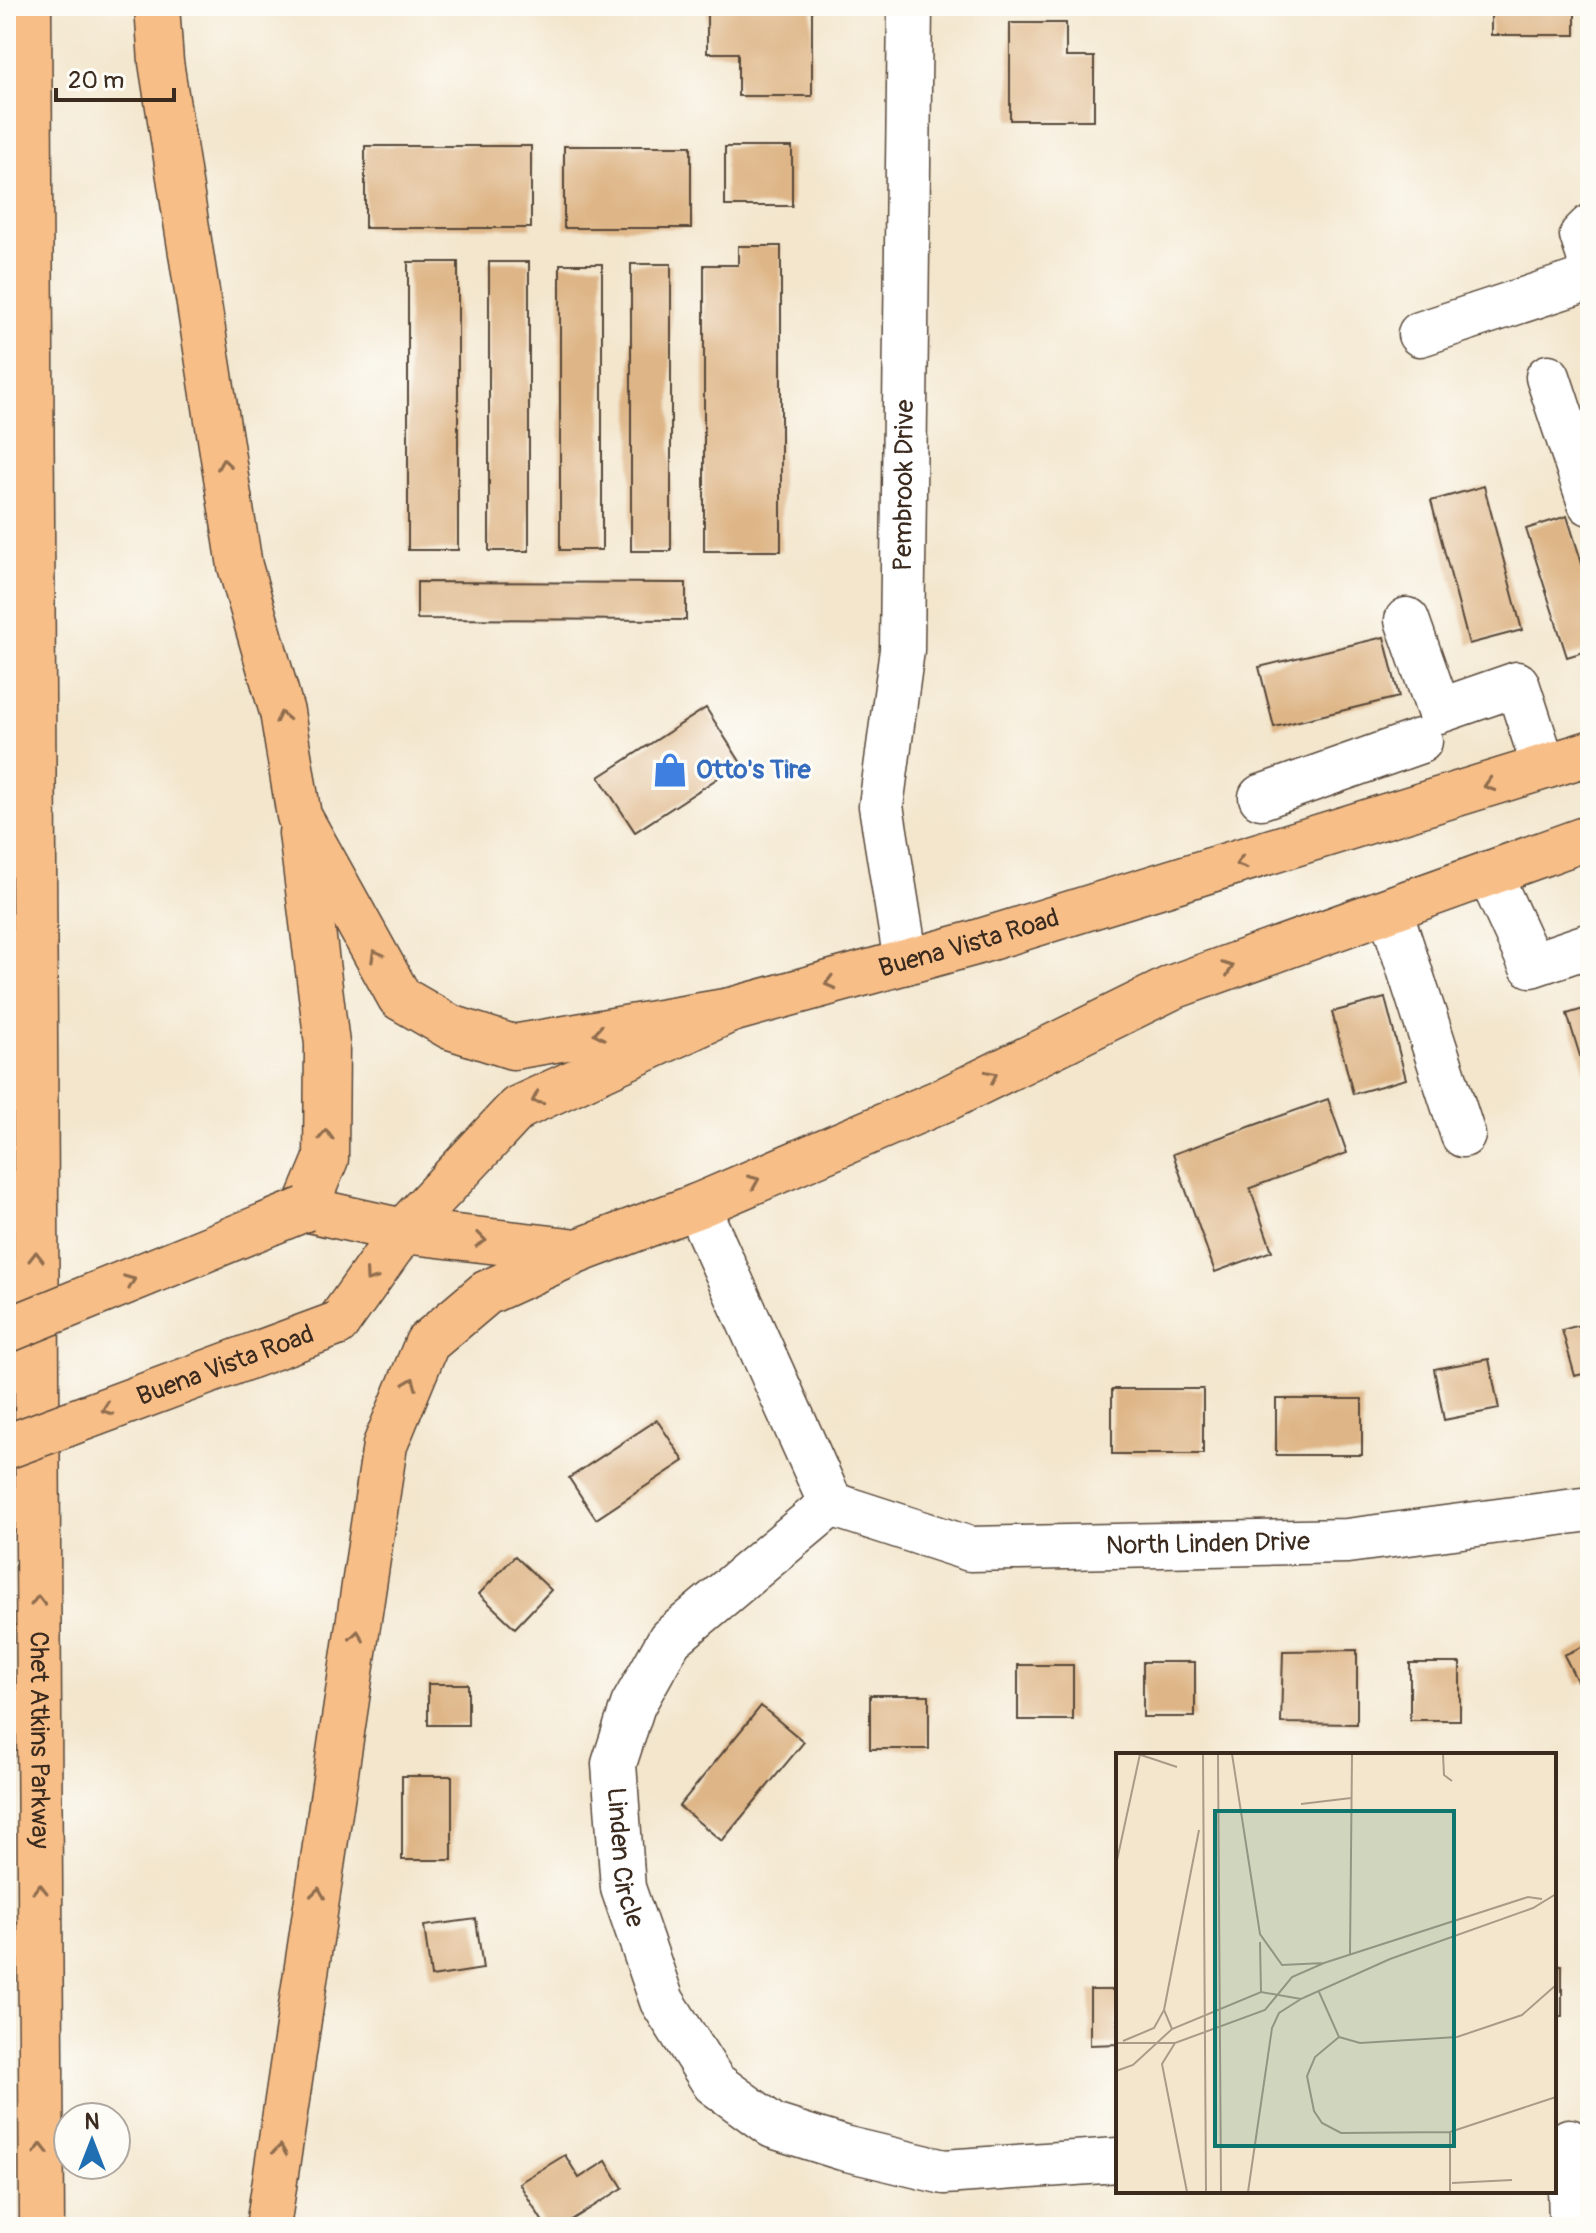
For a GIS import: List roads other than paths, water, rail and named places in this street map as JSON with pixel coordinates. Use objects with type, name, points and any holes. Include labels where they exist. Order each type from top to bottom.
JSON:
[{"type":"main road","name":"Chet Atkins Parkway","points":[[29,6],[42,2227]]},
{"type":"main road","points":[[157,6],[161,62],[240,566],[282,712],[299,816],[327,1044],[326,1159],[305,1209]]},
{"type":"main road","name":"Buena Vista Road","points":[[6,1447],[337,1324],[403,1231],[518,1108],[731,1010],[906,962],[1590,753]]},
{"type":"main road","points":[[299,816],[400,998],[450,1027],[513,1047],[731,1010]]},
{"type":"main road","points":[[268,2227],[385,1445],[427,1343],[486,1293],[578,1251],[697,1206],[946,1099],[1173,987],[1590,837]]},
{"type":"main road","points":[[6,1331],[305,1209],[403,1231],[578,1251]]},
{"type":"street","name":"Pembrook Drive","points":[[906,962],[881,806],[902,650],[910,6]]},
{"type":"street","points":[[1590,227],[1582,235],[1590,259]]},
{"type":"street","points":[[1420,334],[1590,278]]},
{"type":"street","points":[[1548,377],[1590,503]]},
{"type":"street","points":[[1407,620],[1429,726],[1431,803]]},
{"type":"street","points":[[1261,797],[1429,726],[1517,684],[1544,767]]},
{"type":"street","points":[[1489,873],[1531,965],[1590,945]]},
{"type":"street","points":[[1390,910],[1463,1135]]},
{"type":"street","points":[[697,1206],[831,1504]]},
{"type":"street","name":"North Linden Drive","points":[[831,1504],[970,1549],[1347,1541],[1590,1509]]},
{"type":"street","name":"Linden Circle","points":[[831,1504],[670,1639],[633,1705],[614,1764],[623,1888],[662,2001],[714,2083],[773,2126],[843,2148],[944,2172],[1116,2160]]},
{"type":"street","points":[[1571,2139],[1571,2227]]},
{"type":"place","name":"Otto's Tire","points":[[670,770]]}]
